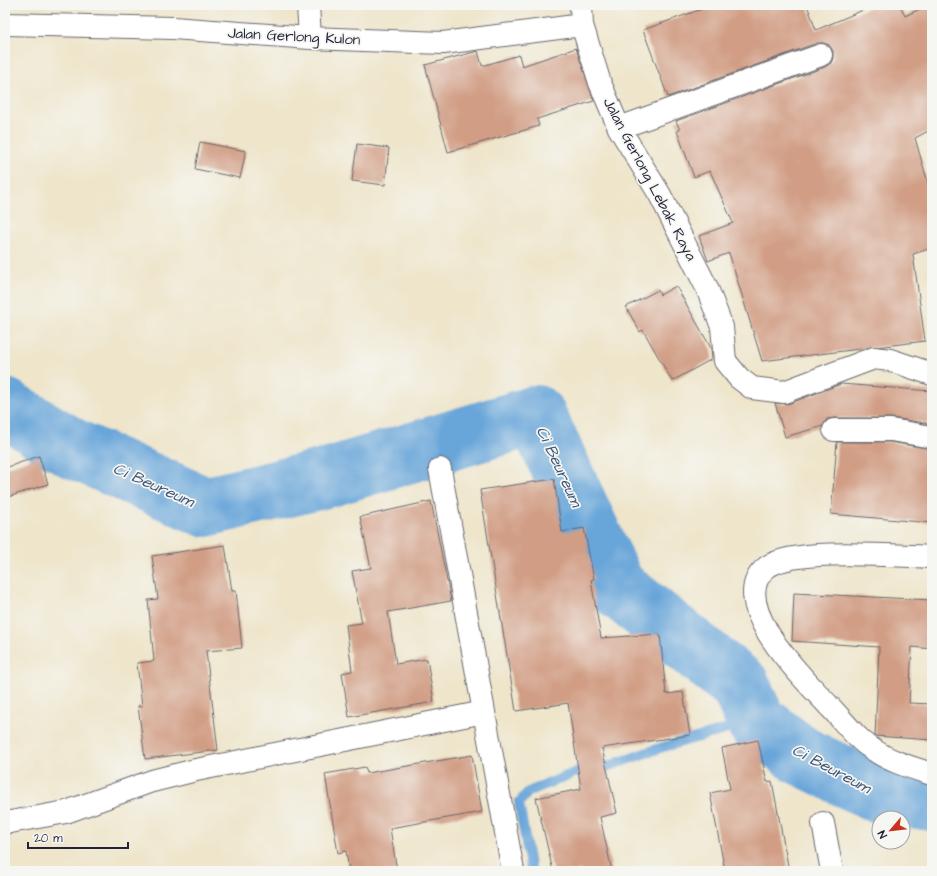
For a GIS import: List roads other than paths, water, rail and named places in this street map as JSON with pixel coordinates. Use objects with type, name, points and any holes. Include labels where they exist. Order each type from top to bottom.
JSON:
[{"type":"street","points":[[308,5],[310,38]]},
{"type":"street","name":"Jalan Gerlong Kulon","points":[[5,24],[173,28],[310,38],[443,43],[582,15]]},
{"type":"street","name":"Jalan Gerlong Lebak Raya","points":[[582,15],[600,83],[619,128],[660,194],[707,288],[722,327],[725,361],[739,378],[752,388],[784,392],[874,358],[890,360],[932,374]]},
{"type":"street","points":[[619,128],[821,55]]},
{"type":"street","points":[[834,430],[891,430],[932,437]]},
{"type":"street","points":[[440,469],[513,871]]},
{"type":"street","points":[[932,557],[814,554],[791,558],[768,566],[761,572],[753,593],[757,611],[785,659],[868,746],[899,764],[932,774]]},
{"type":"street","points":[[5,823],[66,812],[152,781],[196,770],[484,712]]},
{"type":"street","points":[[823,823],[832,871]]},
{"type":"waterway","name":"Ci Beureum","points":[[5,408],[72,448],[205,507],[330,477],[536,415],[616,587],[740,685],[756,721],[800,755],[880,794],[932,801]]},
{"type":"waterway","points":[[531,871],[519,803],[528,792],[576,772],[603,768],[660,748],[756,721]]}]
